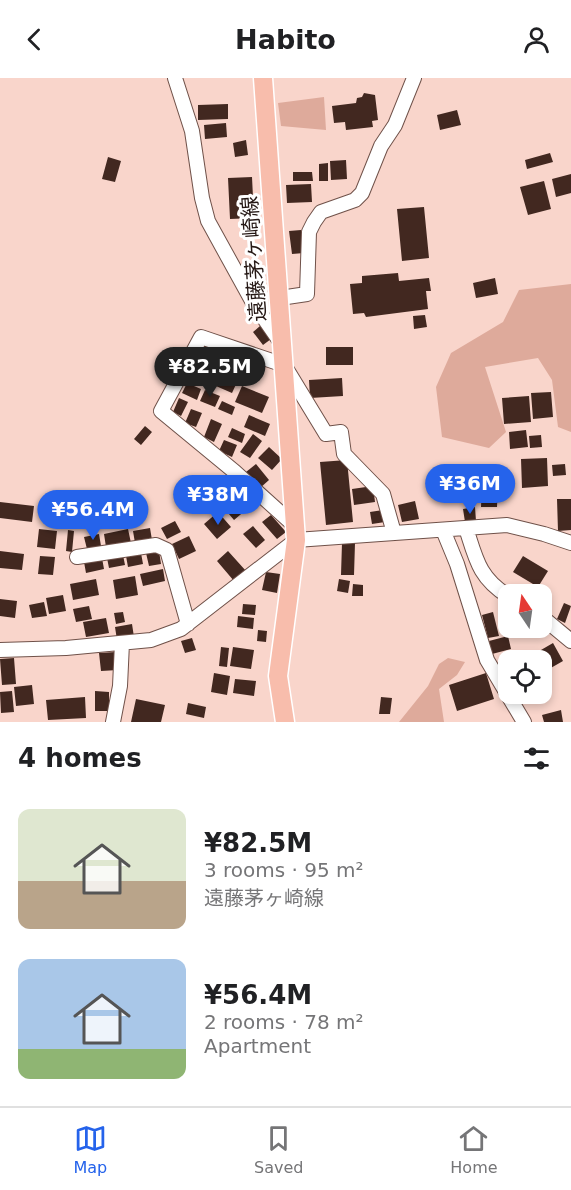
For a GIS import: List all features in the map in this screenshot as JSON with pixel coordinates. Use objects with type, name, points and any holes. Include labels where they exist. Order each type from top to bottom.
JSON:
[{"type":"main road","name":"遠藤茅ヶ崎線","points":[[263,78],[295,533],[278,676],[285,722]]},
{"type":"street","points":[[176,78],[192,131],[202,198],[208,221],[252,302],[282,344]]},
{"type":"street","points":[[280,298],[307,294],[309,232],[321,213],[355,200],[362,193],[381,146],[394,125],[414,78]]},
{"type":"street","points":[[295,533],[235,472],[161,411],[201,336],[284,365],[327,434],[341,432],[344,454],[383,494],[394,533]]},
{"type":"street","points":[[0,650],[66,648],[151,640],[188,624],[295,533],[394,533],[507,525],[571,543]]},
{"type":"street","points":[[466,528],[478,564],[487,580],[498,588]]},
{"type":"street","points":[[443,530],[457,564],[487,660],[524,722]]},
{"type":"street","points":[[77,557],[156,545],[167,550],[188,624]]},
{"type":"street","points":[[552,625],[571,641]]},
{"type":"street","points":[[113,722],[120,686],[122,643]]},
{"type":"shaded area","points":[[324,97],[326,130],[281,126],[278,103]]},
{"type":"shaded area","points":[[571,284],[571,432],[558,427],[552,380],[538,358],[485,367],[506,432],[489,448],[442,437],[436,387],[451,353],[503,322],[519,290]]},
{"type":"shaded area","points":[[448,658],[465,662],[457,675],[439,689],[444,722],[399,722],[428,686],[439,664]]},
{"type":"building","points":[[364,93],[375,95],[378,120],[372,121],[373,127],[346,130],[345,122],[334,123],[332,106],[356,103],[357,98],[362,97]]},
{"type":"building","points":[[228,104],[228,119],[198,120],[198,105]]},
{"type":"building","points":[[457,110],[461,125],[440,130],[437,115]]},
{"type":"building","points":[[226,123],[227,137],[205,139],[204,125]]},
{"type":"building","points":[[246,140],[248,155],[235,157],[233,143]]},
{"type":"building","points":[[550,153],[553,162],[527,169],[525,160]]},
{"type":"building","points":[[108,157],[121,161],[115,182],[102,179]]},
{"type":"building","points":[[346,160],[347,179],[331,180],[330,161]]},
{"type":"building","points":[[328,163],[328,181],[319,181],[319,164]]},
{"type":"building","points":[[293,172],[312,172],[313,181],[293,181]]},
{"type":"building","points":[[571,174],[571,193],[556,197],[552,179]]},
{"type":"building","points":[[252,177],[254,218],[230,219],[228,178]]},
{"type":"building","points":[[544,181],[551,209],[528,215],[520,187]]},
{"type":"building","points":[[311,184],[312,202],[287,203],[286,185]]},
{"type":"building","points":[[424,207],[429,258],[402,261],[397,209]]},
{"type":"building","points":[[301,230],[304,253],[292,254],[289,231]]},
{"type":"building","points":[[398,273],[399,281],[429,278],[431,291],[426,291],[428,309],[366,317],[364,313],[353,314],[350,284],[362,283],[362,276]]},
{"type":"building","points":[[263,274],[267,298],[254,300],[250,275]]},
{"type":"building","points":[[495,278],[498,294],[476,298],[473,283]]},
{"type":"building","points":[[425,315],[427,327],[414,329],[413,316]]},
{"type":"building","points":[[260,326],[271,339],[263,345],[253,332]]},
{"type":"building","points":[[206,343],[219,348],[213,360],[201,355]]},
{"type":"building","points":[[326,347],[353,347],[353,365],[326,365]]},
{"type":"building","points":[[224,351],[239,357],[235,367],[219,361]]},
{"type":"building","points":[[242,357],[261,365],[257,375],[238,367]]},
{"type":"building","points":[[195,363],[210,369],[204,383],[189,377]]},
{"type":"building","points":[[214,370],[238,380],[232,393],[209,383]]},
{"type":"building","points":[[342,378],[343,396],[310,398],[309,380]]},
{"type":"building","points":[[187,383],[201,389],[197,400],[182,393]]},
{"type":"building","points":[[242,386],[269,397],[262,413],[235,402]]},
{"type":"building","points":[[205,390],[220,396],[215,407],[200,401]]},
{"type":"building","points":[[551,392],[553,417],[533,419],[531,393]]},
{"type":"building","points":[[529,396],[531,422],[504,424],[502,398]]},
{"type":"building","points":[[179,398],[188,402],[181,416],[173,412]]},
{"type":"building","points":[[222,401],[235,407],[232,415],[218,409]]},
{"type":"building","points":[[191,409],[202,413],[196,427],[185,423]]},
{"type":"building","points":[[249,415],[270,424],[265,436],[244,427]]},
{"type":"building","points":[[211,419],[222,424],[214,442],[204,437]]},
{"type":"building","points":[[145,426],[152,432],[141,445],[134,439]]},
{"type":"building","points":[[232,428],[245,434],[242,443],[228,437]]},
{"type":"building","points":[[526,430],[528,447],[510,449],[509,432]]},
{"type":"building","points":[[253,434],[262,441],[250,458],[240,452]]},
{"type":"building","points":[[541,435],[542,447],[530,448],[529,436]]},
{"type":"building","points":[[224,440],[237,445],[232,457],[219,451]]},
{"type":"building","points":[[269,447],[282,459],[272,470],[258,458]]},
{"type":"building","points":[[547,458],[548,486],[522,488],[521,459]]},
{"type":"building","points":[[347,460],[353,522],[326,525],[320,462]]},
{"type":"building","points":[[256,464],[269,480],[260,488],[246,472]]},
{"type":"building","points":[[565,464],[566,475],[553,476],[552,465]]},
{"type":"building","points":[[448,478],[449,493],[428,494],[427,479]]},
{"type":"building","points":[[454,481],[469,481],[469,494],[453,494]]},
{"type":"building","points":[[482,483],[498,483],[497,507],[481,507]]},
{"type":"building","points":[[373,486],[375,502],[354,505],[352,489]]},
{"type":"building","points":[[242,490],[253,504],[234,520],[223,507]]},
{"type":"building","points":[[557,499],[571,499],[571,530],[558,531]]},
{"type":"building","points":[[415,501],[419,519],[402,522],[398,505]]},
{"type":"building","points":[[0,502],[34,506],[32,522],[0,518]]},
{"type":"building","points":[[475,507],[476,521],[465,522],[463,509]]},
{"type":"building","points":[[383,510],[385,522],[372,524],[370,512]]},
{"type":"building","points":[[218,512],[231,527],[217,539],[204,524]]},
{"type":"building","points":[[271,515],[286,532],[277,539],[262,522]]},
{"type":"building","points":[[175,521],[181,532],[167,539],[161,528]]},
{"type":"building","points":[[253,526],[265,540],[256,548],[243,534]]},
{"type":"building","points":[[150,528],[152,540],[135,543],[133,531]]},
{"type":"building","points":[[39,529],[57,531],[55,549],[37,547]]},
{"type":"building","points":[[128,529],[131,543],[106,547],[104,534]]},
{"type":"building","points":[[68,530],[74,531],[72,552],[66,551]]},
{"type":"building","points":[[99,534],[101,546],[87,549],[84,537]]},
{"type":"building","points":[[189,536],[196,551],[179,559],[172,544]]},
{"type":"building","points":[[342,543],[355,543],[354,575],[341,575]]},
{"type":"building","points":[[0,551],[24,554],[22,570],[0,568]]},
{"type":"building","points":[[159,551],[161,564],[149,566],[146,553]]},
{"type":"building","points":[[228,551],[246,571],[234,581],[217,561]]},
{"type":"building","points":[[141,553],[143,564],[128,567],[126,556]]},
{"type":"building","points":[[123,555],[125,565],[109,568],[107,558]]},
{"type":"building","points":[[40,556],[55,557],[53,575],[38,574]]},
{"type":"building","points":[[523,556],[548,571],[540,584],[533,584],[513,572]]},
{"type":"building","points":[[102,558],[104,569],[86,573],[84,562]]},
{"type":"building","points":[[163,569],[165,581],[143,586],[140,574]]},
{"type":"building","points":[[266,572],[280,574],[277,593],[262,590]]},
{"type":"building","points":[[135,576],[138,595],[116,599],[113,580]]},
{"type":"building","points":[[96,579],[99,595],[73,600],[70,584]]},
{"type":"building","points":[[339,579],[350,581],[348,593],[337,591]]},
{"type":"building","points":[[353,584],[363,585],[363,596],[352,596]]},
{"type":"building","points":[[63,595],[66,611],[49,614],[46,598]]},
{"type":"building","points":[[0,599],[17,601],[15,618],[0,616]]},
{"type":"building","points":[[44,602],[47,616],[32,618],[29,605]]},
{"type":"building","points":[[564,603],[571,606],[565,623],[557,619]]},
{"type":"building","points":[[243,604],[256,605],[255,615],[242,614]]},
{"type":"building","points":[[89,606],[92,619],[76,622],[73,609]]},
{"type":"building","points":[[123,612],[125,622],[116,624],[114,613]]},
{"type":"building","points":[[493,612],[498,636],[488,638],[482,615]]},
{"type":"building","points":[[238,616],[254,618],[253,629],[237,627]]},
{"type":"building","points":[[106,618],[109,633],[86,637],[83,622]]},
{"type":"building","points":[[132,624],[134,637],[117,640],[115,627]]},
{"type":"building","points":[[258,630],[267,631],[266,642],[257,641]]},
{"type":"building","points":[[192,638],[196,650],[185,653],[181,641]]},
{"type":"building","points":[[508,638],[511,649],[498,650],[498,652],[492,654],[489,641]]},
{"type":"building","points":[[553,643],[563,661],[552,667],[552,650],[541,650]]},
{"type":"building","points":[[221,647],[229,648],[227,667],[219,666]]},
{"type":"building","points":[[233,647],[254,650],[251,669],[230,666]]},
{"type":"building","points":[[116,652],[118,670],[101,671],[99,653]]},
{"type":"building","points":[[14,658],[16,684],[2,685],[0,659]]},
{"type":"building","points":[[214,673],[230,676],[227,695],[211,692]]},
{"type":"building","points":[[486,673],[494,699],[457,711],[449,685]]},
{"type":"building","points":[[235,679],[256,681],[254,696],[233,693]]},
{"type":"building","points":[[32,685],[34,704],[16,706],[14,687]]},
{"type":"building","points":[[12,691],[14,712],[1,713],[0,692]]},
{"type":"building","points":[[95,691],[109,692],[109,711],[95,711]]},
{"type":"building","points":[[85,697],[86,718],[48,720],[46,700]]},
{"type":"building","points":[[381,697],[392,698],[390,714],[379,714]]},
{"type":"building","points":[[136,699],[165,705],[161,722],[131,722]]},
{"type":"building","points":[[188,703],[206,707],[204,718],[186,714]]},
{"type":"building","points":[[561,710],[563,722],[544,722],[542,715]]}]
